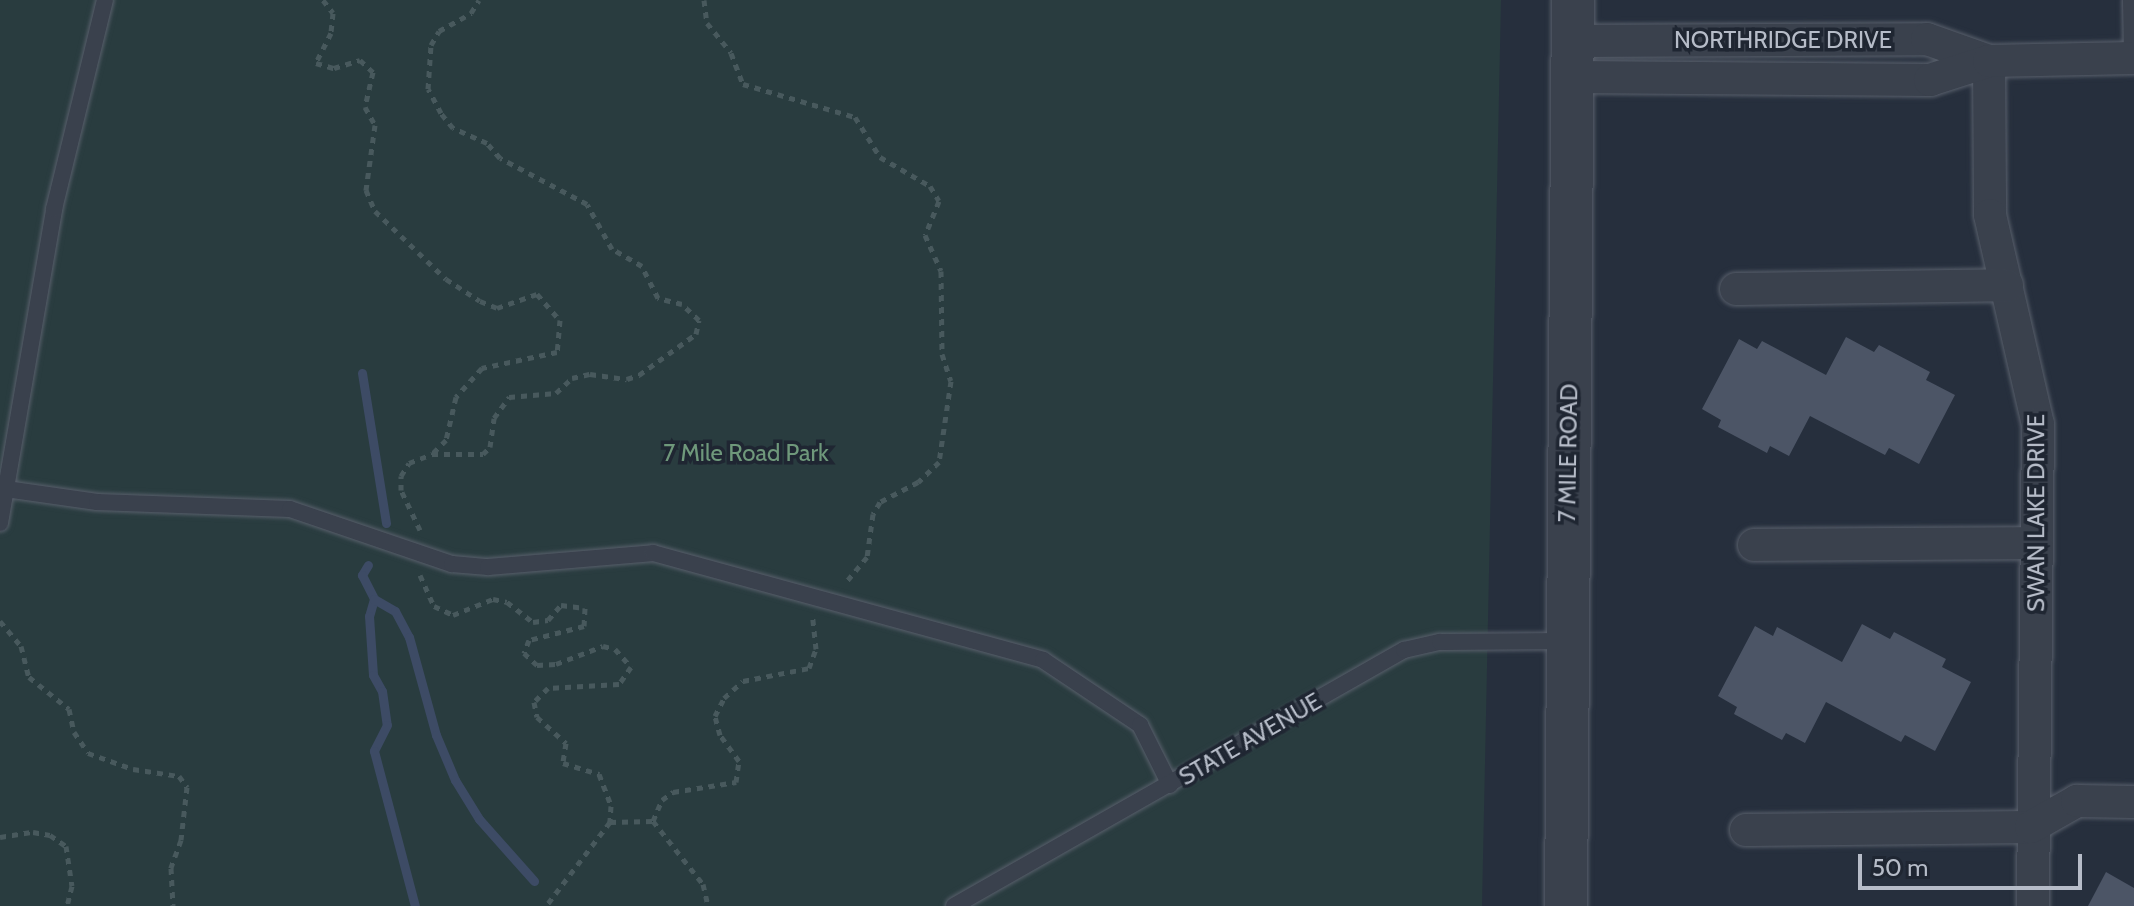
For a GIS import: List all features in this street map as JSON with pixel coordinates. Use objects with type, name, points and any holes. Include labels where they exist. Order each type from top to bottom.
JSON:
[{"type":"street","name":"NORTHRIDGE DRIVE","points":[[1573,39],[1930,80],[1989,61],[2133,58]]},
{"type":"street","name":"7 MILE ROAD","points":[[1566,906],[1573,39]]},
{"type":"street","name":"SWAN LAKE DRIVE","points":[[1989,61],[1990,215],[2035,393],[2037,543],[2031,827],[2033,906]]},
{"type":"street","points":[[1736,289],[2007,285]]},
{"type":"street","points":[[1754,545],[2037,543]]},
{"type":"street","points":[[1746,830],[2031,827],[2077,801],[2134,802]]},
{"type":"lane","points":[[0,523],[54,209],[105,0]]},
{"type":"lane","points":[[2131,0],[2133,58]]},
{"type":"lane","points":[[6,489],[97,502],[290,509],[417,555],[488,567],[653,553],[1043,660],[1140,725],[1170,785]]},
{"type":"lane","name":"STATE AVENUE","points":[[954,906],[1404,650],[1440,642],[1566,641]]},
{"type":"path","points":[[323,0],[333,13],[331,33],[316,63],[334,68],[360,60],[373,72],[365,107],[375,125],[366,190],[375,211],[446,279],[480,301],[497,308],[537,294],[560,320],[557,352],[482,368],[456,397],[446,440],[432,454]]},
{"type":"path","points":[[479,0],[471,13],[439,31],[431,45],[428,89],[441,113],[453,128],[487,143],[500,158],[587,204],[612,249],[642,266],[658,298],[682,304],[699,320],[696,334],[639,375],[627,379],[590,374],[572,378],[556,393],[509,397],[494,418],[490,447],[483,454],[432,454],[409,463],[401,476],[401,490],[420,525],[417,555],[429,599],[453,615],[493,599],[507,602],[533,622],[548,620],[561,605],[585,608],[588,623],[584,626],[529,640],[524,653],[537,665],[556,664],[603,646],[628,660],[631,671],[619,684],[548,688],[534,702],[537,717],[566,743],[563,763],[594,772],[607,784],[610,822],[546,906]]},
{"type":"path","points":[[653,821],[662,800],[673,792],[736,782],[739,761],[715,723],[721,704],[743,681],[809,668],[816,649],[813,618],[824,600],[867,557],[873,514],[880,502],[918,482],[939,462],[951,381],[942,354],[941,271],[925,235],[939,201],[930,186],[880,157],[855,117],[743,84],[731,53],[707,23],[704,0]]},
{"type":"path","points":[[0,621],[16,638],[29,677],[69,709],[78,743],[88,753],[150,773],[179,776],[187,787],[181,840],[171,868],[173,906]]},
{"type":"path","points":[[610,822],[653,821]]},
{"type":"path","points":[[653,821],[703,884],[708,906]]},
{"type":"path","points":[[0,837],[33,832],[60,839],[71,858],[67,906]]},
{"type":"green space","name":"7 Mile Road Park","points":[[0,0],[1501,0],[1482,906],[0,906]]},
{"type":"building","points":[[1846,337],[1874,352],[1879,345],[1930,372],[1926,380],[1955,395],[1919,464],[1889,448],[1885,455],[1810,416],[1789,456],[1770,446],[1767,453],[1718,427],[1721,420],[1702,409],[1739,339],[1757,349],[1762,341],[1826,375]]},
{"type":"building","points":[[1862,624],[1890,639],[1894,632],[1946,659],[1942,667],[1971,682],[1935,751],[1905,735],[1901,742],[1826,702],[1805,743],[1786,733],[1782,740],[1734,714],[1737,707],[1718,696],[1755,626],[1773,636],[1777,627],[1842,662]]},
{"type":"building","points":[[2106,872],[2134,888],[2134,906],[2088,906]]},
{"type":"waterway","points":[[362,373],[386,523]]},
{"type":"waterway","points":[[368,565],[362,575],[374,599],[369,616],[373,675],[382,691],[387,725],[374,751],[415,906]]},
{"type":"waterway","points":[[374,599],[395,611],[409,637],[436,735],[455,780],[479,819],[534,881]]}]
